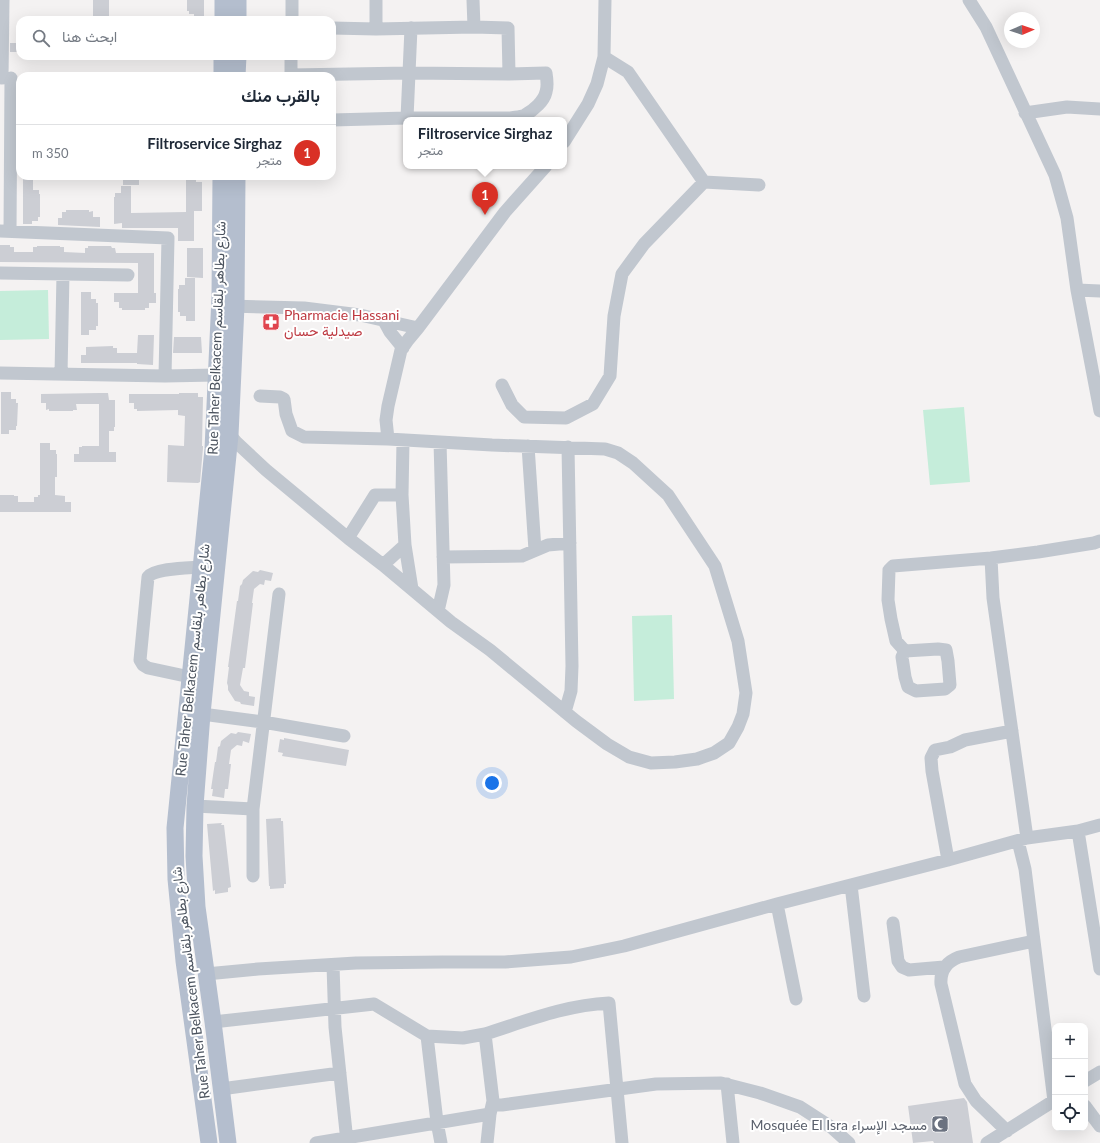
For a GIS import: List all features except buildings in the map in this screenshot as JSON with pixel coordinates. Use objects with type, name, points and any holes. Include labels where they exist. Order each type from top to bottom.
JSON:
[{"type":"main road","points":[[223,0],[223,16]]},
{"type":"main road","points":[[238,0],[238,16]]},
{"type":"main road","points":[[222,60],[222,72]]},
{"type":"main road","points":[[237,72],[238,60]]},
{"type":"main road","name":"Rue Taher Belkacem شارع بطاهر بلقاسم","points":[[221,180],[228,306],[230,435],[202,714],[195,806],[194,856],[197,907],[228,1143]]},
{"type":"main road","name":"Rue Taher Belkacem شارع بطاهر بلقاسم","points":[[209,1143],[184,961],[176,878],[175,828],[213,449],[216,375],[228,306],[237,180]]},
{"type":"street","points":[[3,0],[8,78],[5,231],[168,238],[166,376]]},
{"type":"street","points":[[292,0],[292,16]]},
{"type":"street","points":[[376,0],[376,29]]},
{"type":"street","points":[[473,0],[474,27]]},
{"type":"street","points":[[567,137],[597,84],[604,57],[605,0]]},
{"type":"street","points":[[969,0],[986,27],[1055,175],[1067,218],[1077,290],[1100,411]]},
{"type":"street","points":[[336,28],[508,28],[509,74]]},
{"type":"street","points":[[407,117],[411,28]]},
{"type":"street","points":[[604,57],[628,72],[704,182]]},
{"type":"street","points":[[291,60],[291,72]]},
{"type":"street","points":[[336,75],[408,73],[546,73],[547,90],[545,96],[536,107],[526,115],[520,117]]},
{"type":"street","points":[[1025,113],[1067,107],[1100,109]]},
{"type":"street","points":[[336,120],[403,118]]},
{"type":"street","points":[[388,439],[386,420],[388,406],[401,350],[506,212],[543,169]]},
{"type":"street","points":[[502,385],[512,405],[524,417],[566,418],[593,404],[610,376],[614,316],[622,274],[644,244],[704,182],[759,185]]},
{"type":"street","points":[[0,273],[128,275]]},
{"type":"street","points":[[61,374],[63,274]]},
{"type":"street","points":[[1077,290],[1100,292]]},
{"type":"street","points":[[228,306],[304,308],[360,315],[418,328]]},
{"type":"street","points":[[384,321],[390,332],[403,348]]},
{"type":"street","points":[[0,373],[166,376],[216,375]]},
{"type":"street","points":[[230,435],[266,470],[348,538],[607,744],[629,757],[651,763],[697,759],[714,753],[729,743],[738,727],[746,693],[738,641],[715,566],[668,495],[633,463],[618,453],[605,449],[403,441],[388,439],[304,437],[292,431],[286,414],[284,399],[280,397],[260,396]]},
{"type":"street","points":[[403,441],[402,495],[405,545],[412,589]]},
{"type":"street","points":[[438,611],[444,585],[440,442]]},
{"type":"street","points":[[528,446],[535,550]]},
{"type":"street","points":[[565,712],[571,691],[572,666],[568,447]]},
{"type":"street","points":[[348,538],[375,495],[402,495]]},
{"type":"street","points":[[905,651],[896,641],[888,600],[888,570],[893,566],[991,558],[1045,551],[1100,541]]},
{"type":"street","points":[[443,557],[522,556],[548,545],[570,543]]},
{"type":"street","points":[[383,565],[405,545]]},
{"type":"street","points":[[991,558],[993,598],[1012,731],[1025,869],[1053,1095]]},
{"type":"street","points":[[190,677],[148,668],[143,665],[140,660],[148,577],[151,574],[170,570],[201,567]]},
{"type":"street","points":[[253,876],[252,809],[279,594]]},
{"type":"street","points":[[202,714],[263,722],[344,736]]},
{"type":"street","points":[[948,860],[931,758],[935,750],[950,747],[965,740],[1012,731]]},
{"type":"street","points":[[195,806],[252,809]]},
{"type":"street","points":[[206,974],[334,964],[505,962],[571,957],[624,946],[777,904],[1022,840],[1078,831],[1100,825]]},
{"type":"street","points":[[1078,831],[1100,969]]},
{"type":"street","points":[[851,885],[864,996]]},
{"type":"street","points":[[777,904],[796,999]]},
{"type":"street","points":[[893,924],[898,961],[902,967],[909,970],[944,967]]},
{"type":"street","points":[[1007,1131],[976,1101],[965,1084],[941,984],[941,978],[944,967],[953,959],[1034,941]]},
{"type":"street","points":[[334,964],[335,1027],[348,1140]]},
{"type":"street","points":[[213,1022],[374,1004],[426,1036],[463,1038],[485,1034],[563,1009],[592,1004],[610,1003],[622,1143]]},
{"type":"street","points":[[485,1034],[493,1101],[487,1143]]},
{"type":"street","points":[[426,1036],[441,1143]]},
{"type":"street","points":[[1088,1080],[1100,1072]]},
{"type":"street","points":[[221,1089],[340,1073]]},
{"type":"street","points":[[316,1143],[348,1140],[437,1122],[492,1109],[502,1105],[617,1088],[656,1084],[721,1083],[760,1093],[800,1107],[831,1127],[848,1143]]},
{"type":"street","points":[[727,1084],[734,1143]]},
{"type":"street","points":[[987,1143],[1052,1102]]},
{"type":"street","points":[[1088,1110],[1100,1126]]},
{"type":"green space","points":[[48,290],[49,339],[0,340],[0,291]]},
{"type":"green space","points":[[964,407],[970,482],[930,485],[923,410]]},
{"type":"green space","points":[[672,615],[674,699],[634,701],[632,616]]},
{"type":"place","name":"Filtroservice Sirghaz","points":[[485,215]]},
{"type":"place","name":"Pharmacie Hassani صيدلية حسان","points":[[271,322]]},
{"type":"place","name":"Mosquée El Isra مسجد الإسراء","points":[[940,1124]]}]
